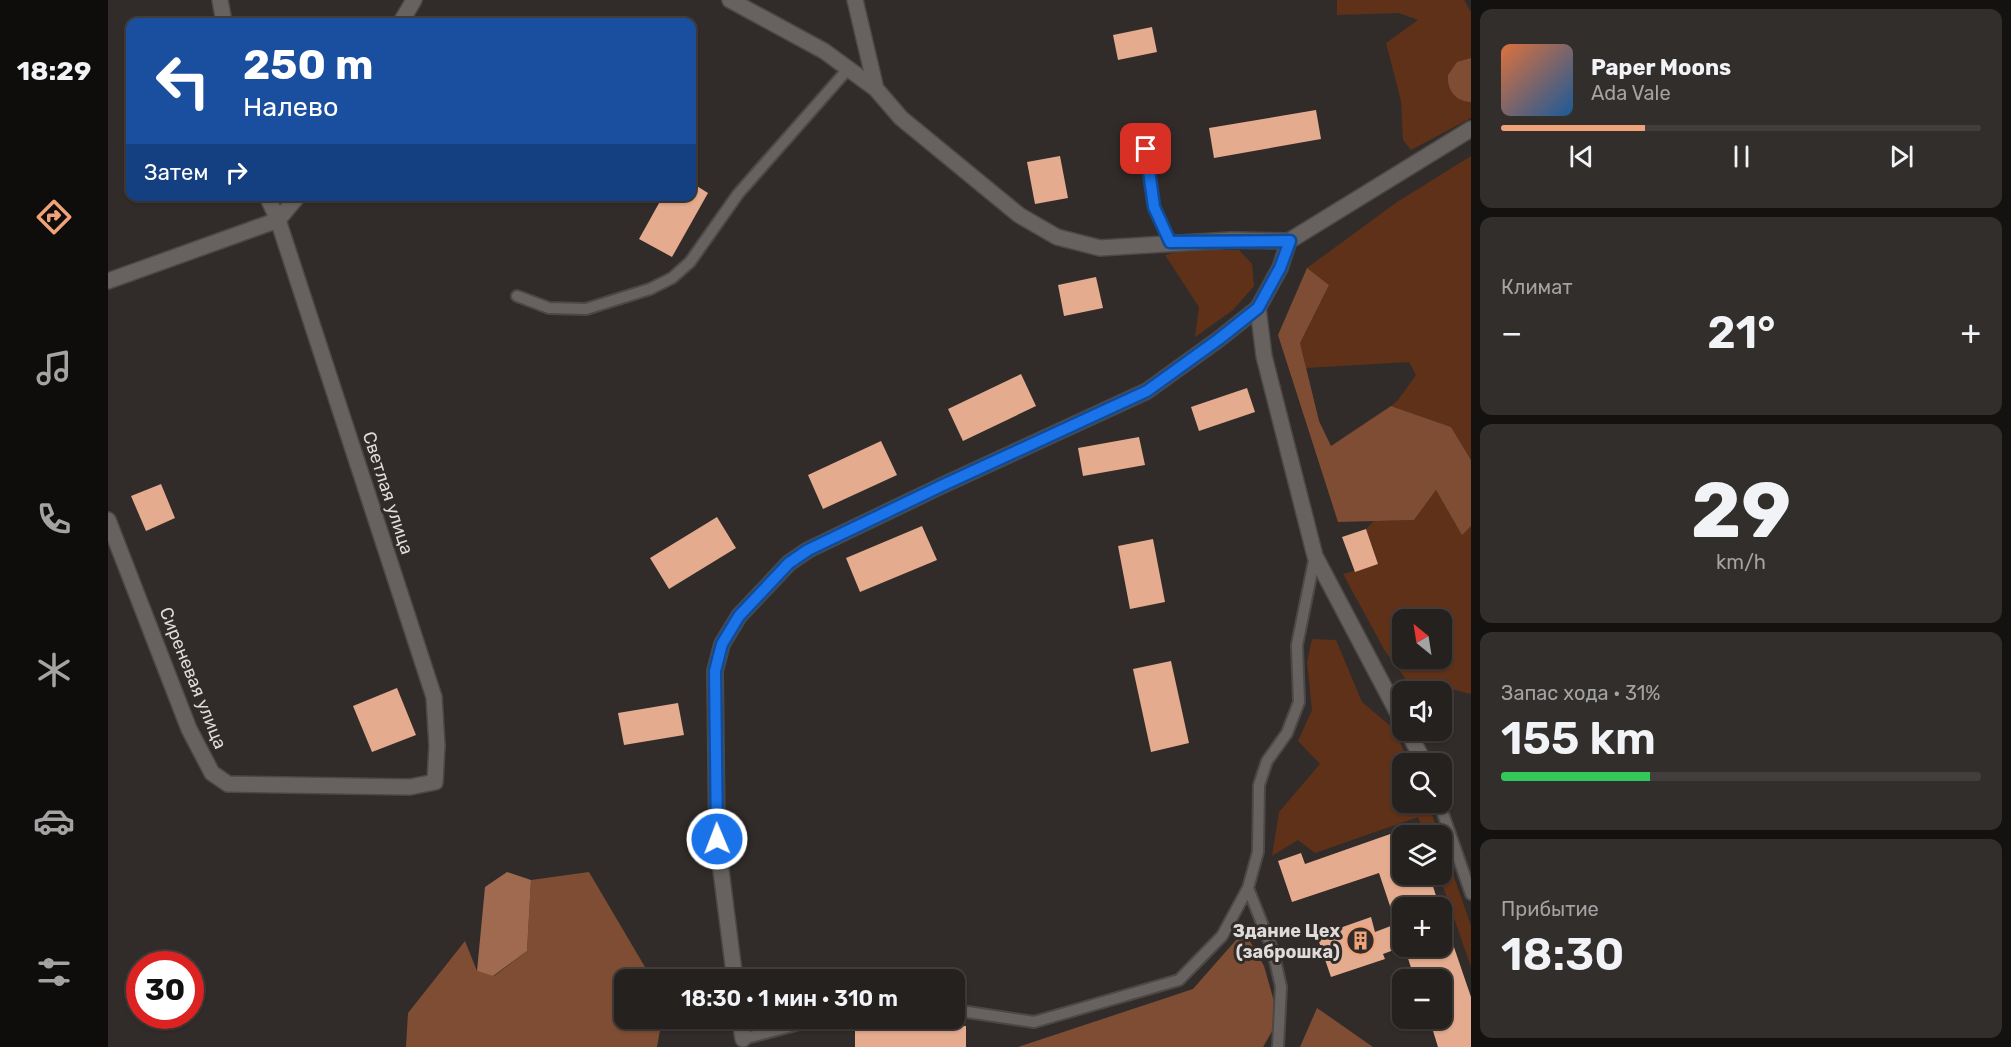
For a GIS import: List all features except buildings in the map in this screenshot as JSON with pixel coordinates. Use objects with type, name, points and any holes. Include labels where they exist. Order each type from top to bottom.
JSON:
[{"type":"street","points":[[220,0],[223,18]]},
{"type":"street","points":[[403,18],[414,0]]},
{"type":"street","points":[[730,0],[824,51],[876,89],[901,118],[1019,215],[1057,237],[1100,248],[1170,242],[1290,241],[1471,129]]},
{"type":"street","points":[[855,0],[876,89]]},
{"type":"street","name":"Светлая улица","points":[[269,201],[278,220],[434,697],[437,746],[435,782]]},
{"type":"street","points":[[108,281],[278,220],[294,201]]},
{"type":"street","points":[[734,969],[717,839],[715,671],[722,644],[739,616],[789,563],[808,550],[1147,391],[1258,308],[1280,268],[1290,241]]},
{"type":"street","points":[[1258,308],[1264,356],[1315,556],[1392,702]]},
{"type":"street","name":"Сиреневая улица","points":[[108,520],[189,729],[212,772],[228,784],[410,787],[435,782]]},
{"type":"street","points":[[742,1029],[743,1039]]},
{"type":"lane","points":[[517,297],[549,308],[586,309],[650,289],[672,278],[690,262],[738,194],[848,69]]},
{"type":"lane","points":[[1143,130],[1154,207],[1170,242]]},
{"type":"lane","points":[[965,1012],[1034,1022],[1179,980],[1222,936],[1248,888],[1258,852],[1259,785],[1267,761],[1287,733],[1299,702],[1297,645],[1315,556]]},
{"type":"lane","points":[[1444,813],[1471,894]]},
{"type":"lane","points":[[1248,888],[1273,951],[1281,987],[1278,1047]]},
{"type":"lane","points":[[743,1039],[781,1029]]},
{"type":"shaded area","points":[[1337,0],[1464,0],[1471,12],[1471,118],[1411,150],[1403,140],[1401,101],[1386,43],[1418,20],[1399,13],[1337,15]]},
{"type":"shaded area","points":[[1471,58],[1471,102],[1453,94],[1448,75],[1457,62]]},
{"type":"shaded area","points":[[1471,156],[1471,460],[1451,427],[1391,406],[1416,375],[1409,362],[1306,368],[1300,343],[1329,285],[1307,268],[1397,202]]},
{"type":"shaded area","points":[[1186,250],[1239,250],[1252,264],[1254,286],[1233,310],[1195,337],[1199,307],[1165,255]]},
{"type":"shaded area","points":[[1307,268],[1329,285],[1300,343],[1319,421],[1331,446],[1391,406],[1451,427],[1471,460],[1471,526],[1462,535],[1436,490],[1414,520],[1338,522],[1278,335]]},
{"type":"shaded area","points":[[1436,490],[1462,534],[1471,526],[1471,694],[1452,689],[1452,681],[1407,681],[1398,669],[1452,669],[1452,609],[1392,609],[1392,660],[1385,651],[1343,574],[1378,564],[1366,529],[1374,521],[1414,520]]},
{"type":"shaded area","points":[[1312,639],[1336,640],[1362,702],[1392,727],[1392,741],[1399,741],[1405,753],[1392,753],[1392,813],[1431,813],[1436,825],[1421,825],[1418,817],[1315,853],[1298,840],[1272,856],[1279,812],[1320,764],[1298,741],[1312,710],[1307,662]]},
{"type":"shaded area","points":[[1452,871],[1471,926],[1471,967],[1452,912],[1452,897],[1447,897],[1442,885],[1452,885]]},
{"type":"shaded area","points":[[507,872],[531,880],[527,951],[493,976],[477,971],[485,887]]},
{"type":"shaded area","points":[[589,872],[646,969],[614,969],[614,1029],[660,1029],[657,1047],[406,1047],[408,1013],[465,941],[477,971],[494,976],[527,951],[531,880]]},
{"type":"shaded area","points":[[1244,931],[1264,966],[1279,1019],[1263,1047],[1018,1047],[1193,989]]},
{"type":"shaded area","points":[[1317,1008],[1373,1047],[1300,1047]]},
{"type":"place","name":"Здание Цех (заброшка)","points":[[1361,941]]},
{"type":"route","points":[[717,839],[715,671],[722,644],[739,616],[789,563],[808,550],[941,486],[1147,391],[1258,308],[1280,268],[1290,241],[1170,242],[1154,207],[1146,149]]}]
